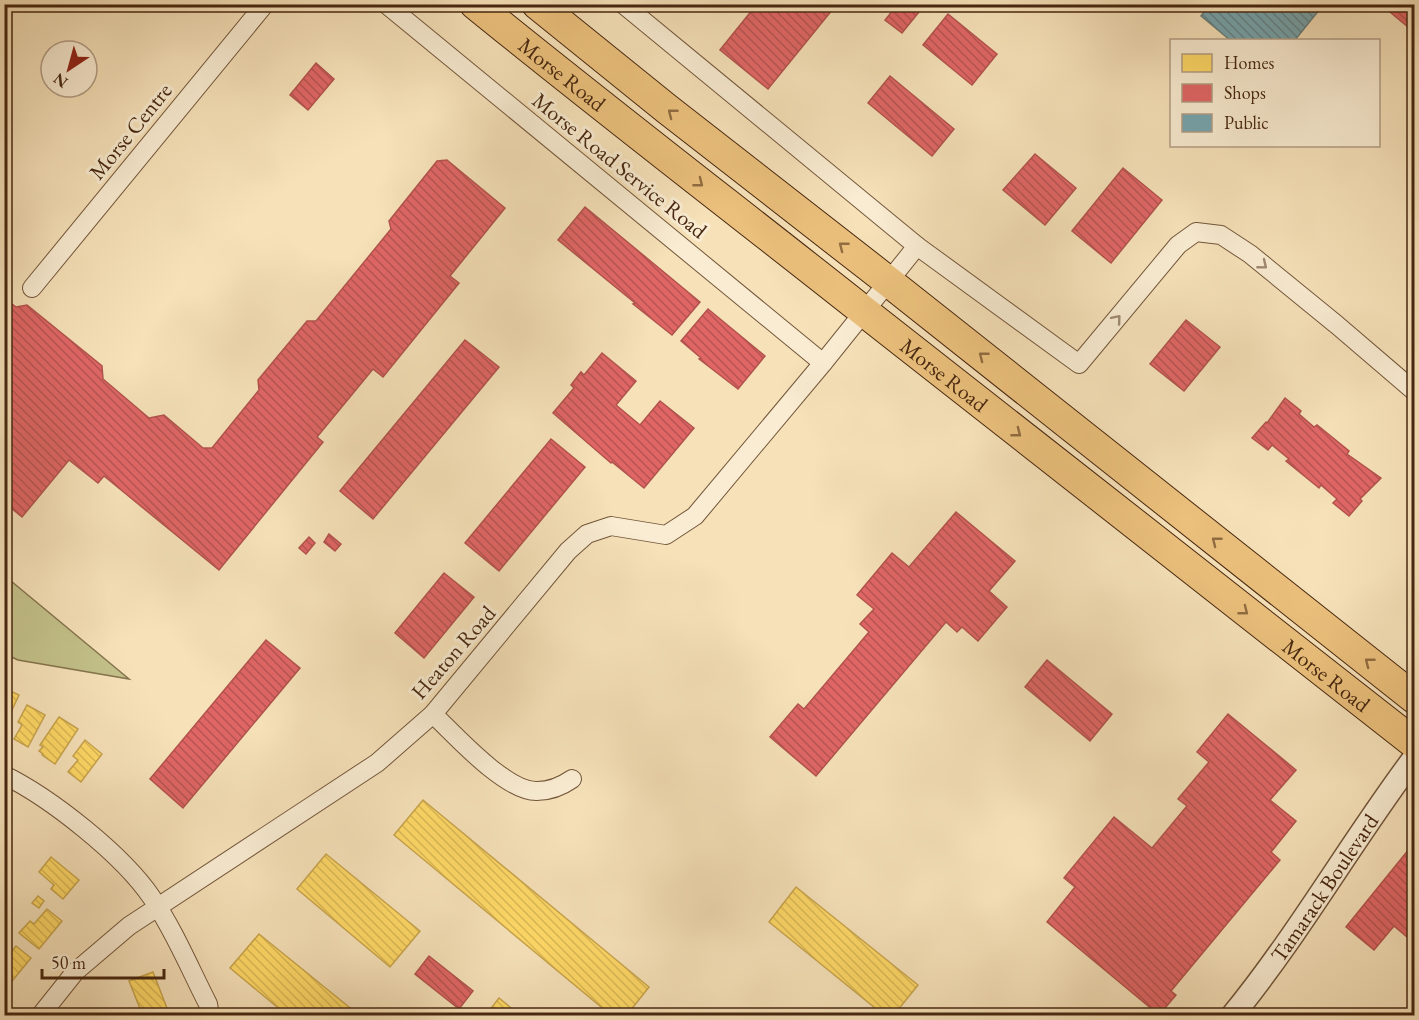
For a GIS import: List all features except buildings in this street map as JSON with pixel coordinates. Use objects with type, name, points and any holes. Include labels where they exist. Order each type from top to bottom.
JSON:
[{"type":"main road","name":"Morse Road","points":[[475,4],[643,140],[1414,743]]},
{"type":"main road","name":"Morse Road","points":[[537,4],[1414,698]]},
{"type":"street","name":"Morse Centre","points":[[32,288],[265,4]]},
{"type":"street","name":"Morse Road Service Road","points":[[386,4],[823,363]]},
{"type":"street","points":[[623,4],[917,246],[1079,364],[1178,245],[1196,232],[1221,235],[1250,255],[1414,391]]},
{"type":"street","points":[[863,311],[917,246]]},
{"type":"street","name":"Heaton Road","points":[[40,1016],[75,972],[129,926],[376,763],[433,714],[568,551],[587,534],[611,526],[666,534],[694,516],[823,363],[863,311]]},
{"type":"street","points":[[433,714],[479,758],[511,783],[536,791],[562,786],[572,779]]},
{"type":"street","name":"Tamarack Boulevard","points":[[1232,1016],[1265,976],[1380,803],[1414,758]]},
{"type":"street","points":[[4,775],[20,783],[63,813],[124,864],[158,907],[208,1004],[210,1016]]},
{"type":"shaded area","points":[[5,576],[129,679],[18,660],[5,654]]}]
